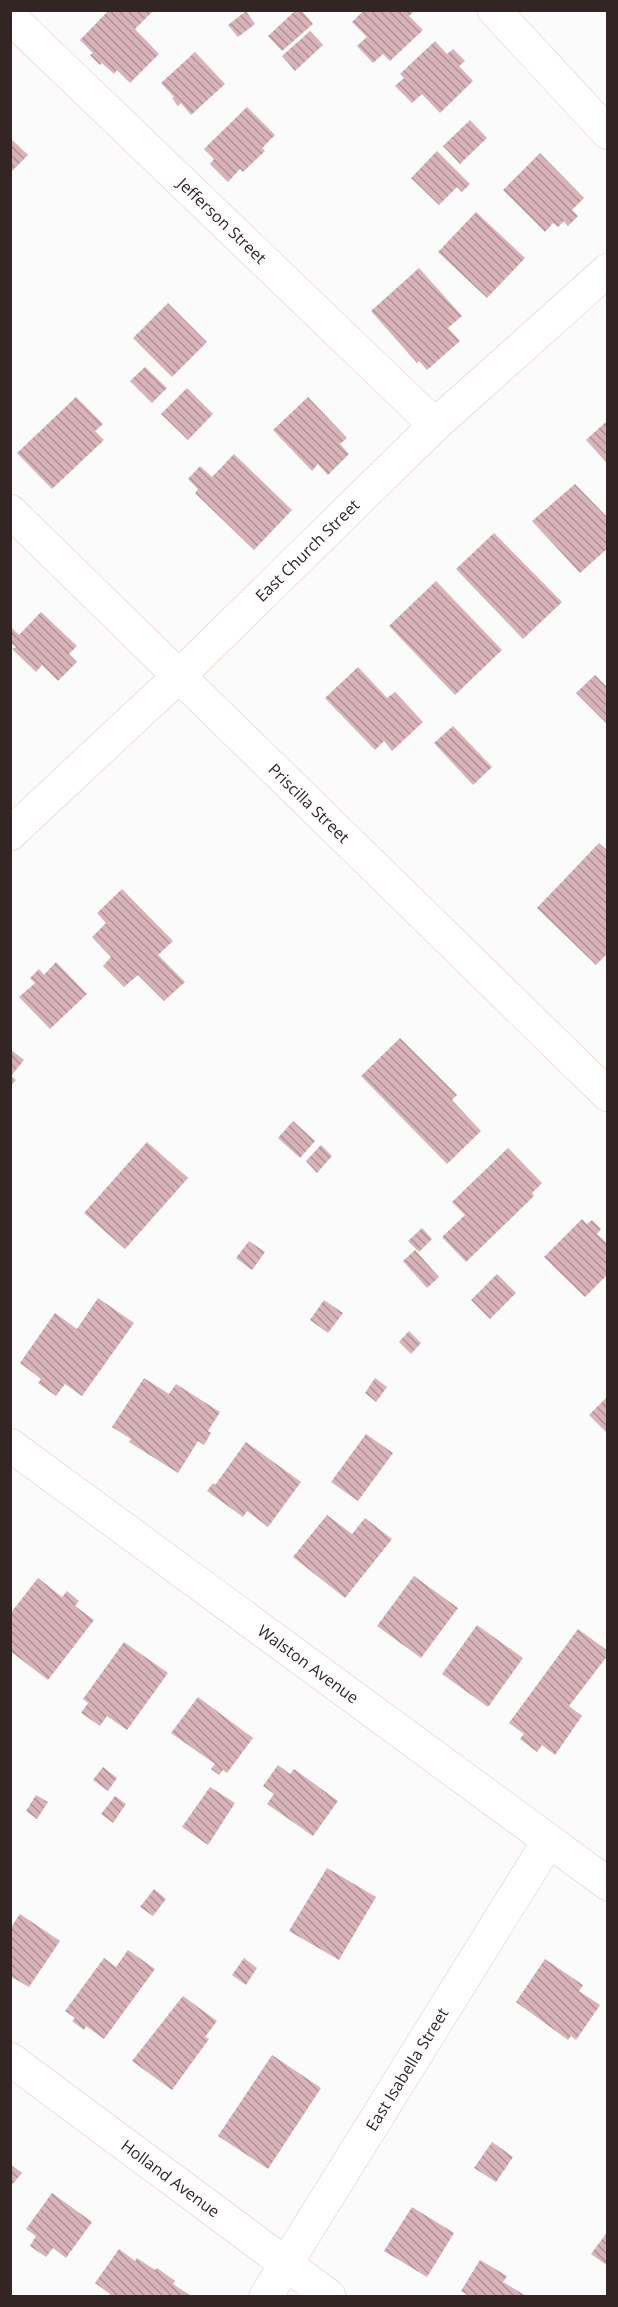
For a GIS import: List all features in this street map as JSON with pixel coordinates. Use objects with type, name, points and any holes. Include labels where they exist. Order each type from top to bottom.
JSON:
[{"type":"street","points":[[494,10],[608,133]]},
{"type":"street","name":"Jefferson Street","points":[[10,17],[435,425]]},
{"type":"street","name":"East Church Street","points":[[10,834],[180,675],[435,425],[608,270]]},
{"type":"street","name":"Priscilla Street","points":[[10,511],[608,1095]]},
{"type":"street","name":"Walston Avenue","points":[[10,1445],[608,1884]]},
{"type":"street","name":"East Isabella Street","points":[[266,2296],[548,1842]]},
{"type":"street","name":"Holland Avenue","points":[[10,2058],[330,2296]]},
{"type":"building","points":[[109,10],[154,10],[135,29],[159,54],[130,83],[117,70],[114,74],[102,63],[100,65],[90,55],[93,53],[80,40]]},
{"type":"building","points":[[296,10],[301,10],[313,24],[282,51],[268,36]]},
{"type":"building","points":[[364,10],[415,10],[409,16],[423,30],[390,61],[383,54],[373,63],[357,46],[367,37],[352,22]]},
{"type":"building","points":[[246,11],[255,24],[238,37],[228,25]]},
{"type":"building","points":[[310,31],[323,45],[295,71],[282,56]]},
{"type":"building","points":[[435,41],[447,54],[453,49],[465,61],[459,66],[473,81],[440,113],[422,94],[412,103],[395,86],[404,78],[400,74]]},
{"type":"building","points":[[195,52],[225,84],[191,115],[181,103],[178,106],[172,98],[174,97],[161,83]]},
{"type":"building","points":[[247,107],[275,135],[262,148],[265,151],[243,172],[240,169],[228,182],[210,164],[214,159],[204,149]]},
{"type":"building","points":[[470,120],[487,138],[460,164],[443,146]]},
{"type":"building","points":[[10,138],[28,155],[10,173]]},
{"type":"building","points":[[437,151],[470,184],[462,192],[457,187],[439,205],[411,178]]},
{"type":"building","points":[[540,153],[584,198],[572,210],[578,216],[568,226],[564,221],[558,227],[553,223],[545,232],[503,190]]},
{"type":"building","points":[[476,212],[525,258],[487,298],[438,252]]},
{"type":"building","points":[[419,268],[462,316],[448,328],[460,341],[427,370],[419,361],[417,363],[371,311]]},
{"type":"building","points":[[168,303],[207,342],[172,377],[133,338]]},
{"type":"building","points":[[145,367],[167,388],[152,403],[130,381]]},
{"type":"building","points":[[187,388],[213,414],[188,440],[161,414]]},
{"type":"building","points":[[76,397],[103,424],[95,431],[104,440],[52,489],[17,453]]},
{"type":"building","points":[[308,397],[347,438],[340,444],[349,454],[328,475],[318,464],[312,471],[273,430]]},
{"type":"building","points":[[608,420],[608,464],[586,440]]},
{"type":"building","points":[[234,454],[292,510],[254,550],[195,493],[198,489],[188,479],[200,466],[212,477]]},
{"type":"building","points":[[575,484],[608,518],[608,548],[580,573],[532,521]]},
{"type":"building","points":[[494,533],[562,602],[523,639],[456,569]]},
{"type":"building","points":[[436,581],[502,650],[455,695],[389,626]]},
{"type":"building","points":[[41,612],[77,646],[69,654],[77,662],[58,681],[42,665],[36,672],[12,649],[16,647],[10,642],[10,626],[19,635]]},
{"type":"building","points":[[358,667],[387,698],[395,692],[423,722],[392,751],[384,741],[375,750],[325,698]]},
{"type":"building","points":[[595,675],[608,688],[608,725],[576,693]]},
{"type":"building","points":[[453,726],[492,767],[473,785],[434,743]]},
{"type":"building","points":[[599,843],[608,851],[608,953],[596,965],[537,908]]},
{"type":"building","points":[[122,889],[173,941],[158,955],[185,982],[164,1001],[138,975],[124,987],[103,966],[111,957],[92,937],[106,923],[97,913]]},
{"type":"building","points":[[56,962],[87,994],[50,1029],[19,997],[35,983],[30,978],[39,969],[44,975]]},
{"type":"building","points":[[400,1038],[457,1095],[452,1100],[481,1131],[447,1164],[361,1076]]},
{"type":"building","points":[[10,1049],[24,1060],[11,1076],[16,1080],[10,1086]]},
{"type":"building","points":[[293,1121],[315,1141],[300,1158],[278,1138]]},
{"type":"building","points":[[147,1142],[188,1178],[125,1249],[84,1213]]},
{"type":"building","points":[[321,1145],[332,1156],[317,1173],[306,1161]]},
{"type":"building","points":[[508,1148],[542,1183],[532,1193],[534,1196],[466,1262],[442,1237],[465,1215],[452,1202]]},
{"type":"building","points":[[582,1219],[587,1224],[592,1220],[601,1229],[597,1234],[608,1244],[608,1274],[585,1297],[544,1257]]},
{"type":"building","points":[[422,1228],[432,1239],[419,1252],[408,1241]]},
{"type":"building","points":[[249,1241],[265,1252],[252,1270],[236,1258]]},
{"type":"building","points":[[415,1250],[439,1277],[427,1288],[403,1261]]},
{"type":"building","points":[[497,1274],[516,1293],[490,1319],[471,1300]]},
{"type":"building","points":[[98,1298],[134,1323],[82,1396],[65,1384],[56,1396],[38,1383],[41,1379],[20,1363],[55,1313],[77,1329]]},
{"type":"building","points":[[324,1300],[343,1313],[328,1333],[310,1320]]},
{"type":"building","points":[[409,1331],[421,1343],[411,1354],[399,1342]]},
{"type":"building","points":[[144,1378],[169,1394],[176,1384],[220,1412],[208,1431],[211,1433],[204,1445],[198,1441],[178,1473],[129,1442],[131,1439],[112,1427]]},
{"type":"building","points":[[375,1378],[387,1387],[376,1402],[365,1393]]},
{"type":"building","points":[[608,1396],[608,1434],[589,1415]]},
{"type":"building","points":[[366,1434],[393,1453],[358,1501],[331,1482]]},
{"type":"building","points":[[246,1442],[301,1482],[268,1527],[247,1511],[243,1517],[207,1491],[213,1483],[215,1485]]},
{"type":"building","points":[[327,1515],[352,1534],[365,1518],[392,1539],[345,1598],[293,1557]]},
{"type":"building","points":[[414,1576],[458,1608],[421,1658],[377,1626]]},
{"type":"building","points":[[38,1578],[62,1597],[67,1591],[79,1601],[75,1606],[94,1620],[48,1680],[10,1651],[10,1614]]},
{"type":"building","points":[[477,1625],[523,1658],[488,1707],[442,1674]]},
{"type":"building","points":[[578,1629],[608,1651],[608,1655],[569,1706],[582,1716],[555,1755],[542,1745],[537,1752],[520,1739],[524,1734],[509,1723]]},
{"type":"building","points":[[124,1642],[168,1673],[127,1730],[107,1716],[100,1726],[81,1713],[88,1703],[83,1699]]},
{"type":"building","points":[[198,1697],[253,1738],[227,1773],[223,1770],[219,1775],[211,1769],[215,1764],[171,1733]]},
{"type":"building","points":[[278,1765],[290,1774],[294,1769],[338,1801],[313,1836],[267,1804],[274,1794],[263,1786]]},
{"type":"building","points":[[103,1767],[117,1778],[108,1791],[93,1780]]},
{"type":"building","points":[[210,1787],[235,1803],[208,1845],[182,1827]]},
{"type":"building","points":[[36,1795],[48,1802],[37,1819],[26,1811]]},
{"type":"building","points":[[115,1796],[126,1804],[113,1823],[101,1814]]},
{"type":"building","points":[[327,1868],[376,1897],[339,1960],[289,1931]]},
{"type":"building","points":[[154,1889],[166,1899],[153,1916],[140,1907]]},
{"type":"building","points":[[20,1914],[60,1941],[29,1987],[10,1976],[10,1929]]},
{"type":"building","points":[[128,1950],[155,1969],[104,2039],[86,2026],[84,2030],[72,2021],[75,2018],[65,2011],[104,1958],[116,1967]]},
{"type":"building","points":[[244,1958],[257,1968],[246,1985],[232,1975]]},
{"type":"building","points":[[545,1959],[583,1985],[579,1991],[600,2005],[576,2040],[571,2036],[568,2040],[516,2002]]},
{"type":"building","points":[[183,1996],[217,2021],[205,2037],[209,2039],[172,2090],[132,2061]]},
{"type":"building","points":[[272,2055],[321,2088],[268,2169],[218,2136]]},
{"type":"building","points":[[492,2142],[513,2157],[496,2182],[474,2168]]},
{"type":"building","points":[[10,2164],[22,2173],[10,2187]]},
{"type":"building","points":[[52,2193],[92,2222],[66,2258],[53,2248],[46,2257],[30,2246],[36,2236],[26,2229]]},
{"type":"building","points":[[412,2207],[454,2233],[427,2277],[384,2251]]},
{"type":"building","points":[[608,2231],[608,2266],[591,2254]]},
{"type":"building","points":[[119,2249],[135,2261],[137,2258],[155,2270],[157,2268],[175,2281],[173,2284],[191,2296],[108,2296],[110,2294],[95,2283]]},
{"type":"building","points":[[480,2260],[507,2276],[503,2282],[526,2296],[469,2296],[461,2291]]}]
